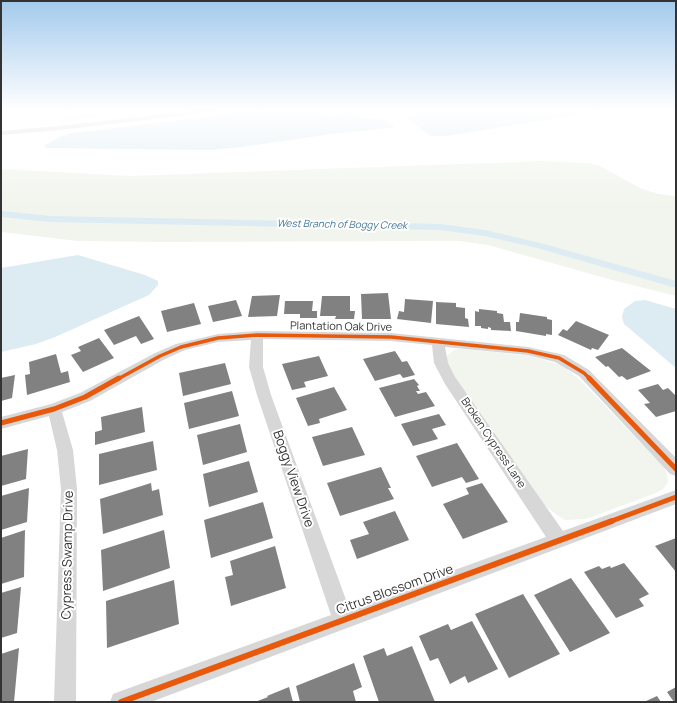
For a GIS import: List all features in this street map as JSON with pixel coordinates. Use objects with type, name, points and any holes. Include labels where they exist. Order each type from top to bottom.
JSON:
[{"type":"street","name":"Plantation Oak Drive","points":[[1,423],[54,409],[85,397],[160,356],[181,347],[218,338],[257,335],[391,337],[528,351],[559,358],[584,373],[676,469]]},
{"type":"street","name":"Boggy View Drive","points":[[257,335],[256,367],[264,395],[342,620]]},
{"type":"street","name":"Broken Cypress Lane","points":[[438,342],[441,363],[450,380],[559,540]]},
{"type":"street","name":"Cypress Swamp Drive","points":[[54,409],[66,450],[69,489],[65,702]]},
{"type":"street","name":"Citrus Blossom Drive","points":[[121,702],[676,497]]},
{"type":"shaded area","points":[[49,143],[271,143],[211,150],[45,148],[45,145]]},
{"type":"shaded area","points":[[542,161],[589,163],[600,166],[640,188],[658,194],[676,196],[676,296],[616,281],[488,245],[459,241],[78,241],[1,232],[1,169],[130,176]]},
{"type":"shaded area","points":[[78,255],[145,275],[158,281],[158,285],[149,295],[55,337],[36,344],[1,352],[1,268]]},
{"type":"shaded area","points":[[645,300],[676,309],[676,368],[624,324],[622,317],[624,309],[635,301]]},
{"type":"shaded area","points":[[455,349],[532,356],[563,366],[582,382],[663,466],[667,474],[668,482],[663,489],[656,493],[586,519],[565,520],[544,505],[448,370],[446,357]]},
{"type":"building","points":[[388,293],[391,319],[362,319],[361,294]]},
{"type":"building","points":[[280,295],[277,316],[248,317],[252,296]]},
{"type":"building","points":[[322,296],[350,296],[350,311],[355,311],[354,319],[335,319],[336,316],[320,316]]},
{"type":"building","points":[[405,299],[433,301],[431,323],[397,319],[399,311],[404,312]]},
{"type":"building","points":[[236,300],[242,316],[213,322],[208,306]]},
{"type":"building","points":[[285,301],[313,301],[312,311],[317,311],[317,318],[300,318],[300,314],[284,314]]},
{"type":"building","points":[[436,302],[456,303],[456,307],[465,308],[465,318],[468,319],[469,327],[436,324]]},
{"type":"building","points":[[194,303],[201,324],[167,332],[161,311]]},
{"type":"building","points":[[479,309],[497,311],[497,313],[503,314],[504,322],[510,322],[511,331],[491,330],[491,328],[488,327],[488,329],[481,328],[481,326],[475,326],[475,311],[479,312]]},
{"type":"building","points":[[520,313],[547,317],[547,319],[552,320],[552,335],[546,334],[546,336],[516,331],[516,322],[519,322]]},
{"type":"building","points":[[139,316],[154,339],[141,344],[136,336],[114,345],[104,330]]},
{"type":"building","points":[[576,321],[609,335],[598,350],[592,348],[591,350],[558,335],[563,329],[567,331]]},
{"type":"building","points":[[99,338],[114,358],[83,372],[71,355],[81,351],[78,347]]},
{"type":"building","points":[[622,348],[651,371],[627,380],[622,376],[619,377],[608,366],[606,367],[595,357]]},
{"type":"building","points":[[395,351],[402,362],[407,361],[415,375],[403,378],[400,374],[375,381],[363,359]]},
{"type":"building","points":[[56,354],[61,373],[68,371],[70,382],[27,395],[25,375],[30,374],[29,362]]},
{"type":"building","points":[[319,356],[328,376],[304,382],[306,387],[292,390],[282,364]]},
{"type":"building","points":[[225,363],[231,384],[183,396],[179,373]]},
{"type":"building","points":[[15,375],[12,398],[1,401],[1,378]]},
{"type":"building","points":[[414,379],[419,385],[417,386],[420,391],[416,391],[418,394],[426,392],[435,406],[395,417],[379,388]]},
{"type":"building","points":[[658,384],[663,390],[668,388],[676,396],[676,411],[656,417],[644,404],[650,403],[638,390]]},
{"type":"building","points":[[334,387],[347,410],[319,419],[320,423],[308,426],[296,398]]},
{"type":"building","points":[[232,391],[239,416],[189,429],[184,403]]},
{"type":"building","points":[[142,407],[145,432],[95,445],[95,432],[102,430],[101,417]]},
{"type":"building","points":[[439,414],[446,425],[432,429],[438,439],[413,446],[401,424]]},
{"type":"building","points":[[240,424],[247,452],[203,465],[197,435]]},
{"type":"building","points":[[352,427],[365,455],[323,466],[312,437]]},
{"type":"building","points":[[153,441],[157,470],[99,485],[99,454]]},
{"type":"building","points":[[457,443],[479,479],[466,483],[462,477],[432,487],[416,456]]},
{"type":"building","points":[[28,449],[26,479],[1,486],[1,456]]},
{"type":"building","points":[[249,461],[258,492],[209,507],[203,474]]},
{"type":"building","points":[[381,467],[391,488],[388,488],[394,499],[340,516],[327,483]]},
{"type":"building","points":[[151,483],[152,491],[159,489],[163,515],[103,534],[100,499]]},
{"type":"building","points":[[482,483],[508,522],[463,539],[443,504],[469,494],[466,488]]},
{"type":"building","points":[[29,488],[27,522],[1,530],[1,496]]},
{"type":"building","points":[[263,502],[273,538],[211,558],[204,520]]},
{"type":"building","points":[[395,511],[409,540],[357,559],[350,540],[369,534],[363,522]]},
{"type":"building","points":[[25,530],[24,577],[1,584],[1,538]]},
{"type":"building","points":[[164,530],[170,568],[103,591],[101,550]]},
{"type":"building","points":[[676,538],[676,572],[655,546]]},
{"type":"building","points":[[275,546],[286,588],[231,606],[225,577],[233,575],[230,561]]},
{"type":"building","points":[[624,563],[649,594],[639,599],[644,606],[616,618],[584,572],[599,566],[602,569],[610,566],[611,568]]},
{"type":"building","points":[[571,578],[610,633],[570,652],[534,595]]},
{"type":"building","points":[[174,580],[179,624],[107,648],[106,601]]},
{"type":"building","points":[[21,587],[17,633],[1,638],[1,593]]},
{"type":"building","points":[[523,594],[560,654],[509,678],[475,614]]},
{"type":"building","points":[[472,621],[498,669],[468,683],[465,676],[450,684],[438,658],[430,661],[419,636],[448,624],[451,630]]},
{"type":"building","points":[[412,646],[435,702],[379,702],[363,656],[384,648],[387,656]]},
{"type":"building","points":[[19,648],[14,702],[1,702],[1,654]]},
{"type":"building","points":[[354,663],[362,687],[353,691],[356,702],[300,702],[296,686]]},
{"type":"building","points":[[289,687],[293,702],[255,702],[268,697],[267,696]]},
{"type":"building","points":[[676,687],[676,702],[674,702],[667,692]]},
{"type":"building","points":[[657,696],[661,702],[644,702]]},
{"type":"waterway","name":"West Branch of Boggy Creek","points":[[1,214],[51,219],[440,227],[485,233],[540,246],[676,285]]},
{"type":"cycle path","points":[[1,423],[54,409],[85,397],[160,356],[181,347],[218,338],[257,335],[391,337],[528,351],[559,358],[584,373],[676,469]]},
{"type":"cycle path","points":[[121,702],[676,497]]}]
